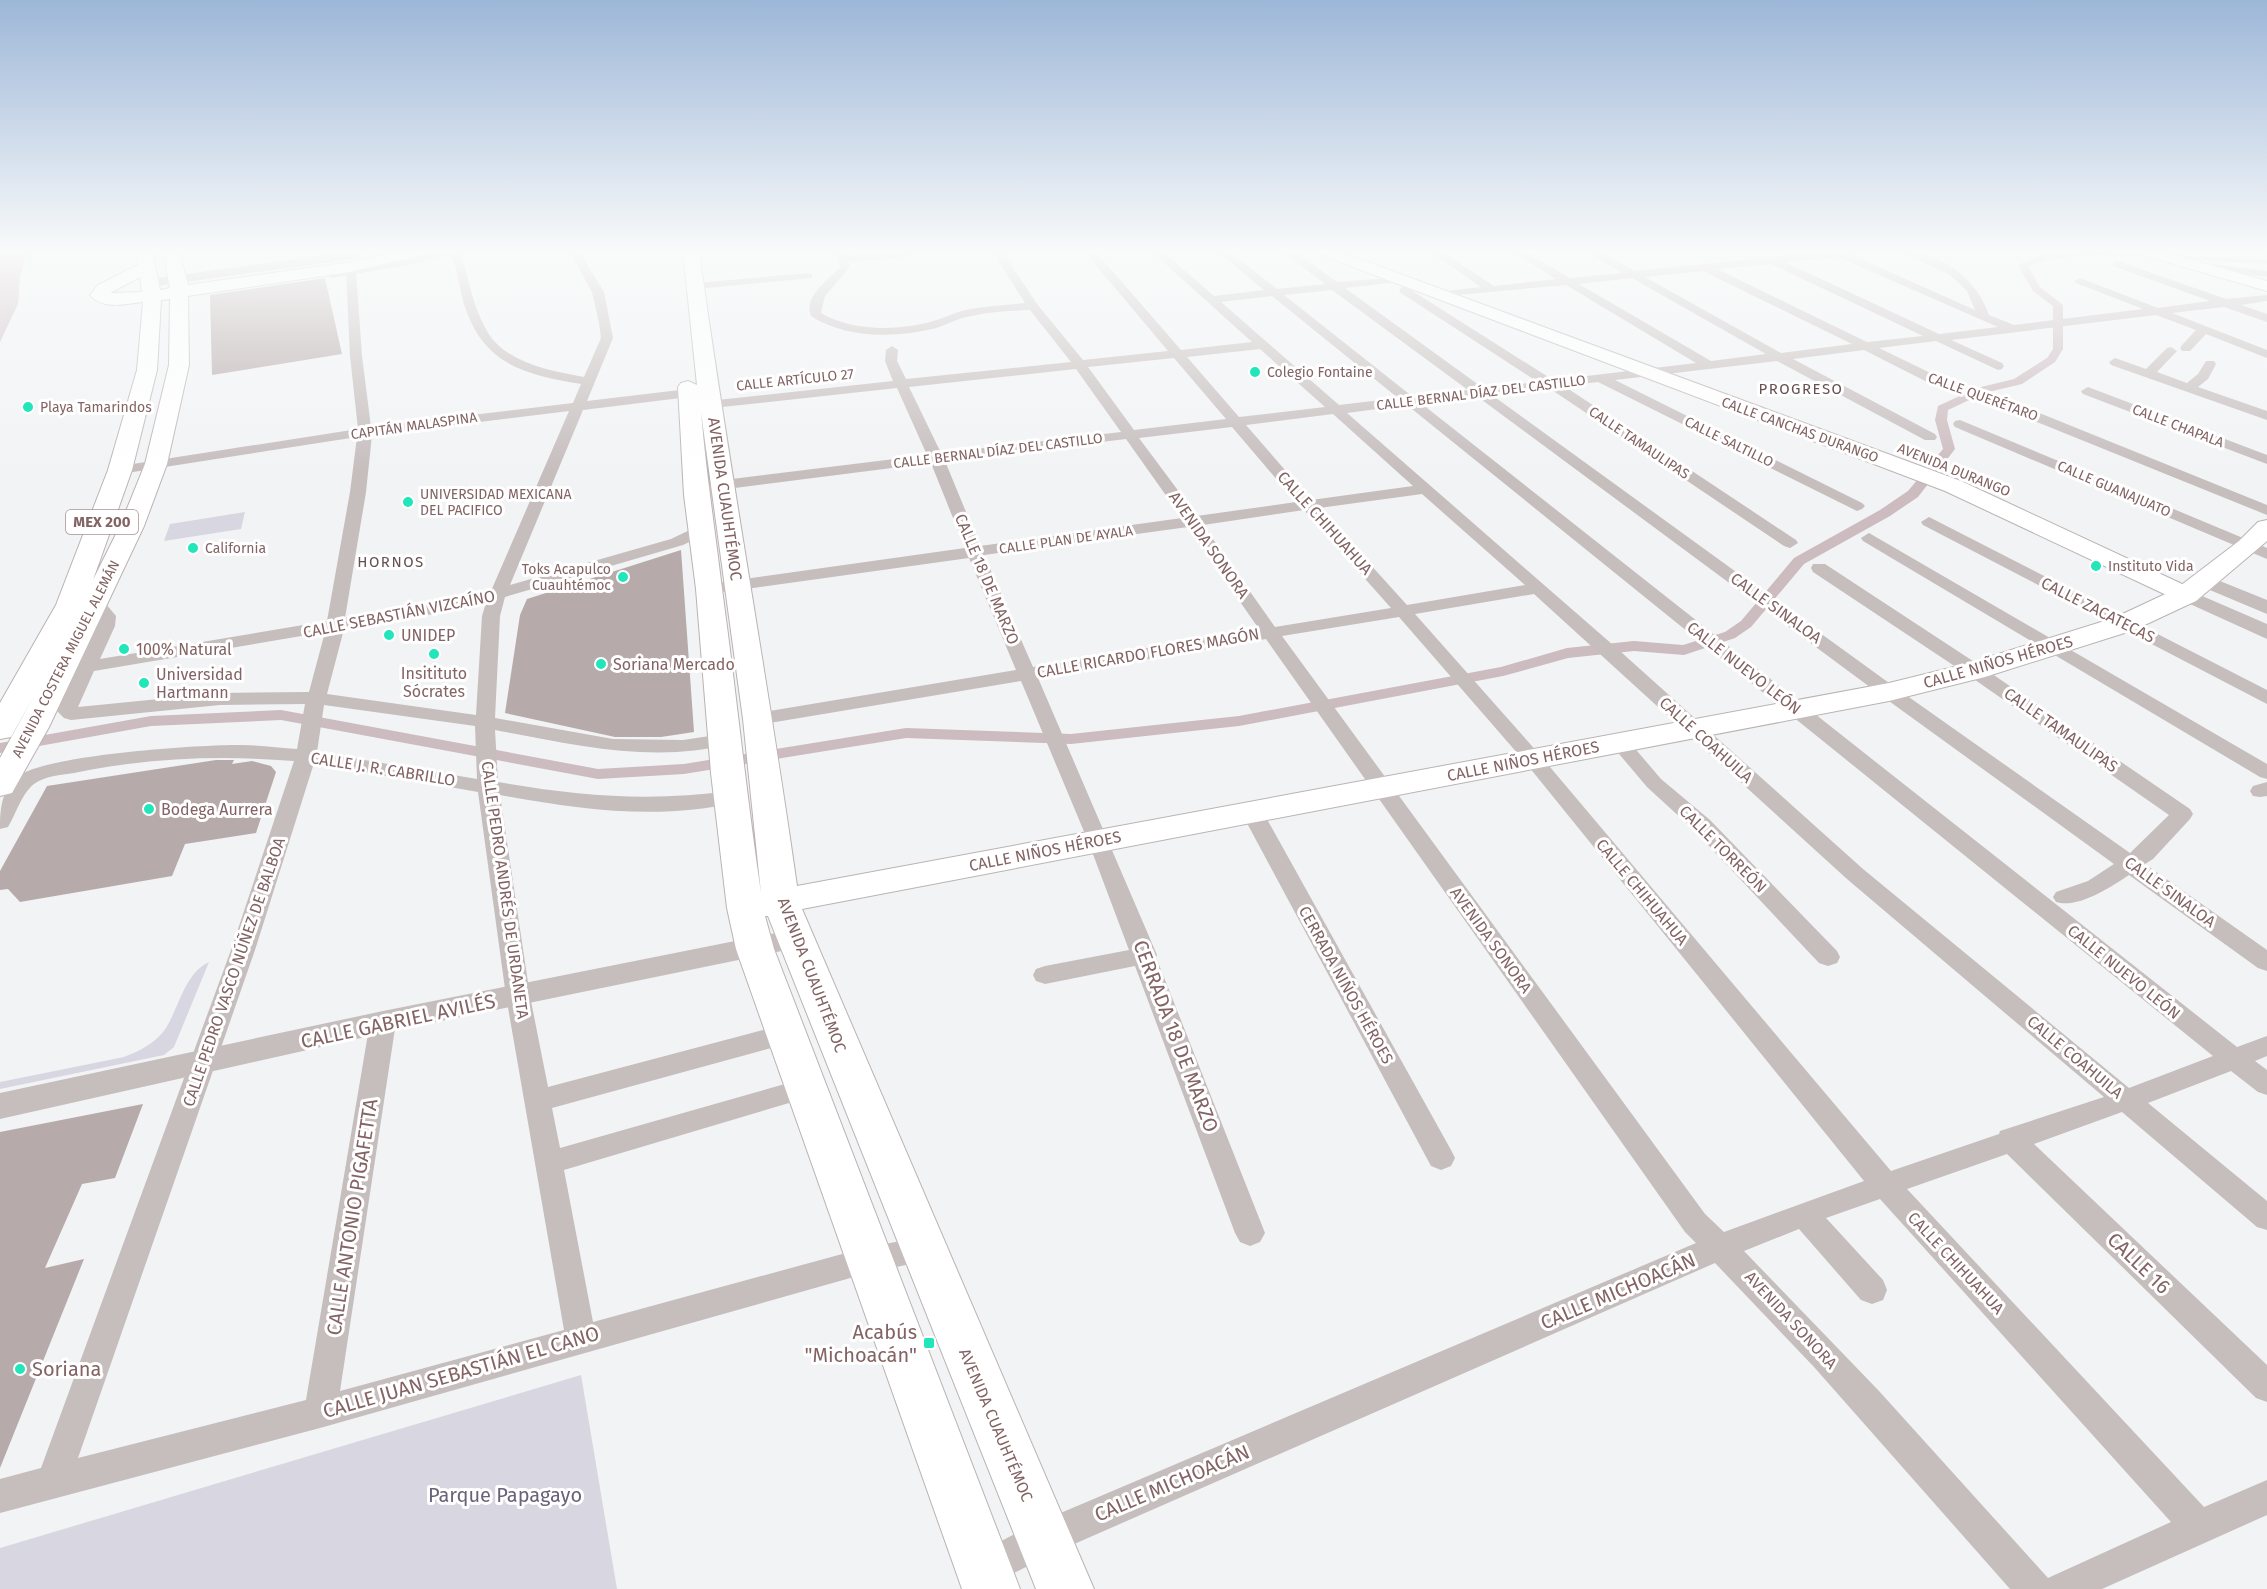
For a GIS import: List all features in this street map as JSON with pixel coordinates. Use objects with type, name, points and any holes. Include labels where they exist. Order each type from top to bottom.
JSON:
[{"type":"main road","name":"AVENIDA COSTERA MIGUEL ALEMÁN","points":[[0,730],[70,605],[120,470],[147,370],[148,325]]},
{"type":"main road","name":"AVENIDA COSTERA MIGUEL ALEMÁN","points":[[15,777],[34,727],[132,526],[156,464],[179,365],[179,325]]},
{"type":"main road","name":"AVENIDA CUAUHTÉMOC","points":[[688,325],[700,398],[724,485],[738,585],[741,756]]},
{"type":"main road","name":"AVENIDA CUAUHTÉMOC","points":[[697,325],[700,398],[696,495],[709,589],[741,756],[786,1034],[988,1580]]},
{"type":"main road","name":"CALLE CANCHAS DURANGO","points":[[1520,325],[1894,465],[1924,463]]},
{"type":"main road","name":"AVENIDA DURANGO","points":[[1561,325],[1681,368],[1924,463]]},
{"type":"main road","points":[[1924,463],[2196,588]]},
{"type":"main road","name":"CALLE NIÑOS HÉROES","points":[[769,924],[1100,841],[1889,692],[1975,671],[2124,624],[2196,588],[2260,542]]},
{"type":"main road","name":"AVENIDA CUAUHTÉMOC","points":[[769,924],[923,1250],[1065,1589]]},
{"type":"street","name":"CALLE PEDRO VASCO NÚÑEZ DE BALBOA","points":[[53,1482],[204,1063],[243,950],[306,751],[332,646],[358,492],[365,432],[355,325]]},
{"type":"street","points":[[478,325],[483,337],[493,347],[514,360],[538,370],[590,382]]},
{"type":"street","name":"CALLE PEDRO ANDRÉS DE URDANETA","points":[[581,1339],[518,996],[488,783],[485,729],[491,616],[497,596],[590,382],[607,338],[606,325]]},
{"type":"street","points":[[834,325],[871,329],[916,328],[926,325]]},
{"type":"street","name":"AVENIDA SONORA","points":[[1048,325],[1193,522],[1329,716],[1695,1223],[1741,1266],[1870,1405],[2034,1589]]},
{"type":"street","name":"CALLE CHIHUAHUA","points":[[1154,325],[1308,506],[1454,667],[1532,758],[1884,1184],[2200,1528]]},
{"type":"street","name":"CALLE COAHUILA","points":[[1239,325],[1615,656],[1855,874],[2267,1218]]},
{"type":"street","name":"CALLE NUEVO LEÓN","points":[[1316,325],[1729,658],[2267,1085]]},
{"type":"street","name":"CALLE SINALOA","points":[[1387,325],[1889,692],[2267,962]]},
{"type":"street","name":"CALLE TAMAULIPAS","points":[[1459,325],[1790,543]]},
{"type":"street","points":[[1641,325],[1709,365]]},
{"type":"street","points":[[1722,325],[1930,437]]},
{"type":"street","name":"CALLE QUERÉTARO","points":[[1821,325],[1955,388],[1983,396],[2267,510]]},
{"type":"street","points":[[1911,325],[1998,366]]},
{"type":"street","points":[[2006,325],[2013,328]]},
{"type":"street","name":"CALLE BERNAL DÍAZ DEL CASTILLO","points":[[696,495],[724,485],[936,458],[2035,325]]},
{"type":"street","points":[[2195,325],[2267,354]]},
{"type":"street","points":[[2186,348],[2204,329]]},
{"type":"street","name":"CALLE ARTÍCULO 27","points":[[700,398],[901,383],[1261,345]]},
{"type":"street","name":"CALLE 18 DE MARZO","points":[[892,350],[891,361],[936,458],[1100,841]]},
{"type":"street","points":[[2148,374],[2171,351]]},
{"type":"street","points":[[2115,362],[2267,416]]},
{"type":"street","points":[[2190,388],[2203,376],[2210,364]]},
{"type":"street","name":"CALLE SALTILLO","points":[[1600,378],[1857,507]]},
{"type":"street","name":"CALLE CHAPALA","points":[[2088,391],[2267,460]]},
{"type":"street","name":"CAPITÁN MALASPINA","points":[[120,470],[365,432],[579,405],[700,398]]},
{"type":"street","name":"CALLE GUANAJUATO","points":[[1960,424],[2260,542]]},
{"type":"street","name":"CALLE PLAN DE AYALA","points":[[709,589],[1424,489]]},
{"type":"street","name":"CALLE ZACATECAS","points":[[1929,522],[2267,698]]},
{"type":"street","name":"CALLE SEBASTIÁN VIZCAÍNO","points":[[88,667],[432,611],[497,596],[678,542],[702,530]]},
{"type":"street","points":[[1869,538],[2055,647],[2265,784]]},
{"type":"street","name":"CALLE TAMAULIPAS","points":[[1819,568],[1975,671],[2182,814],[2145,854],[2130,863]]},
{"type":"street","name":"CALLE RICARDO FLORES MAGÓN","points":[[741,756],[1028,674],[1538,588]]},
{"type":"street","points":[[2196,588],[2267,608]]},
{"type":"street","points":[[2196,588],[2267,632]]},
{"type":"street","points":[[94,601],[107,616],[106,626],[67,711],[71,714],[220,699],[317,700],[485,729],[613,745],[683,746],[741,756]]},
{"type":"street","name":"CALLE TORREÓN","points":[[1619,742],[1654,783],[1702,825],[1828,957]]},
{"type":"street","name":"CALLE J. R. CABRILLO","points":[[15,777],[97,762],[194,752],[306,751],[605,805],[650,805],[741,756]]},
{"type":"street","points":[[0,822],[23,782],[15,777]]},
{"type":"street","name":"CERRADA NIÑOS HÉROES","points":[[1252,812],[1441,1158]]},
{"type":"street","name":"CERRADA 18 DE MARZO","points":[[1100,841],[1250,1233]]},
{"type":"street","points":[[2064,897],[2096,886],[2130,863]]},
{"type":"street","name":"CALLE GABRIEL AVILÉS","points":[[0,1106],[383,1022],[518,996],[769,924]]},
{"type":"street","points":[[1045,975],[1145,955]]},
{"type":"street","name":"CALLE ANTONIO PIGAFETTA","points":[[320,1412],[383,1022]]},
{"type":"street","points":[[537,1101],[786,1034]]},
{"type":"street","name":"CALLE MICHOACÁN","points":[[988,1580],[1043,1539],[1720,1247],[1884,1184],[2126,1100],[2267,1046]]},
{"type":"street","points":[[549,1163],[806,1088]]},
{"type":"street","name":"CALLE 16","points":[[2010,1139],[2267,1387]]},
{"type":"street","points":[[1804,1214],[1872,1290]]},
{"type":"street","name":"CALLE JUAN SEBASTIÁN EL CANO","points":[[0,1496],[320,1412],[868,1260],[923,1250]]},
{"type":"street","points":[[2061,1589],[2267,1497]]},
{"type":"green space","points":[[245,512],[241,529],[164,541],[170,524]]},
{"type":"green space","points":[[209,962],[174,1047],[164,1055],[0,1089],[0,1082],[124,1057],[148,1045],[166,1028],[188,982],[201,967]]},
{"type":"green space","name":"Parque Papagayo","points":[[581,1375],[617,1589],[0,1589],[0,1548]]},
{"type":"shaded area","points":[[0,325],[8,325],[0,342]]},
{"type":"building","points":[[211,325],[336,325],[342,354],[212,375]]},
{"type":"building","name":"Soriana Mercado","points":[[681,550],[694,732],[661,737],[615,737],[505,713],[520,615],[527,599]]},
{"type":"building","name":"Bodega Aurrera","points":[[216,760],[234,760],[232,764],[252,761],[271,766],[276,772],[256,833],[185,844],[172,876],[20,902],[8,889],[0,890],[0,871],[47,786]]},
{"type":"building","name":"Soriana","points":[[143,1104],[115,1178],[82,1184],[45,1268],[84,1259],[0,1468],[0,1132]]},
{"type":"waterway","points":[[0,748],[151,721],[281,715],[598,774],[684,769],[906,733],[1071,739],[1239,721],[1503,671],[1567,653],[1634,646],[1684,650],[1730,635],[1746,624],[1799,561],[1885,513],[1913,494],[1949,449],[1941,420],[1942,408],[1981,390],[2018,382],[2051,360],[2058,349],[2058,325]]},
{"type":"place","name":"Colegio Fontaine","points":[[1255,372]]},
{"type":"place","name":"Playa Tamarindos","points":[[28,407]]},
{"type":"place","name":"UNIVERSIDAD MEXICANA DEL PACIFICO","points":[[408,502]]},
{"type":"place","name":"California","points":[[193,548]]},
{"type":"place","name":"Instituto Vida","points":[[2096,566]]},
{"type":"place","name":"Toks Acapulco Cuauhtémoc","points":[[623,577]]},
{"type":"place","name":"UNIDEP","points":[[389,635]]},
{"type":"place","name":"100% Natural","points":[[124,649]]},
{"type":"place","name":"Insitituto Sócrates","points":[[434,654]]},
{"type":"place","name":"Soriana Mercado","points":[[601,664]]},
{"type":"place","name":"Universidad Hartmann","points":[[144,683]]},
{"type":"place","name":"Bodega Aurrera","points":[[149,809]]},
{"type":"place","name":"Acabús \"Michoacán\"","points":[[929,1343]]},
{"type":"place","name":"Soriana","points":[[20,1369]]},
{"type":"district","name":"PROGRESO","points":[[1801,389]]},
{"type":"district","name":"HORNOS","points":[[391,562]]}]
